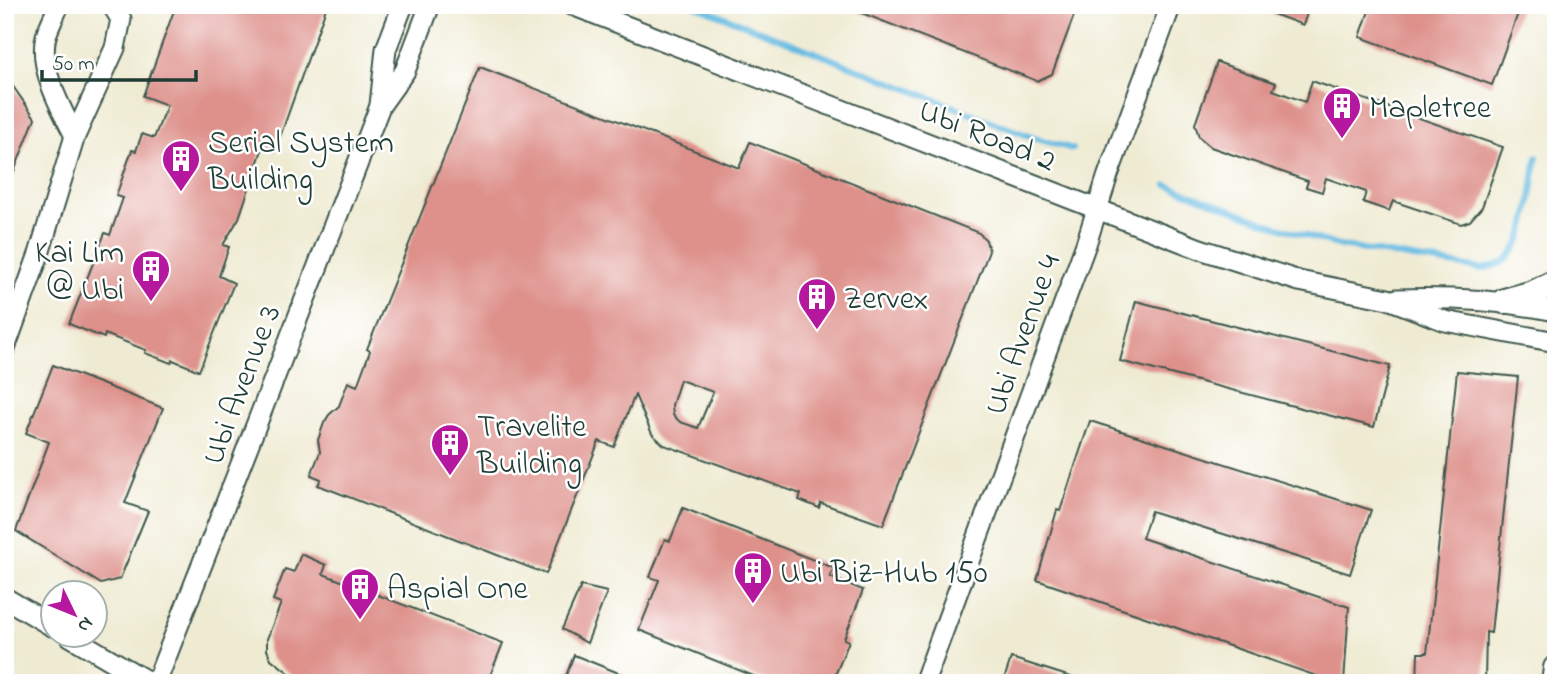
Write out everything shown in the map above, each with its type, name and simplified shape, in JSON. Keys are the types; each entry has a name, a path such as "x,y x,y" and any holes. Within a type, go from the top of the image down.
{"main road":[{"path":"1504,301 1533,293 1556,282"},
{"path":"1554,683 1556,667"}],"street":[{"path":"59,5 46,38 46,66 59,103 75,136"},
{"path":"5,348 39,254 75,136 115,48 121,19 113,5"},
{"name":"Ubi Avenue 3","path":"380,106 386,49 403,5"},
{"name":"Ubi Avenue 3","path":"156,683 380,106 405,71 430,5"},
{"name":"Ubi Road 2","path":"572,5 1200,248 1299,281 1388,299 1445,321 1556,342"},
{"name":"Ubi Avenue 4","path":"924,683 1171,5"},
{"name":"Ubi Road 2","path":"1388,299 1448,297 1504,301 1556,311"},
{"path":"5,598 38,618"},
{"path":"94,650 150,683"}],"building":[{"path":"176,5 211,5 233,13 234,5 327,5 275,151 263,147 239,218 223,245 229,247 219,276 234,283 199,371 173,360 171,363 145,353 146,350 105,334 104,338 69,324 105,233 110,235 123,198 116,196 132,150 136,151 142,134 154,138 167,105 143,96"},
{"path":"841,5 1078,5 1052,74 1037,81"},
{"path":"1254,5 1310,5 1303,25"},
{"path":"1371,5 1521,5 1492,85 1360,37"},
{"name":"Mapletree","path":"1217,62 1276,83 1273,90 1305,102 1312,81 1503,147 1482,207 1470,221 1461,224 1393,201 1389,211 1363,202 1366,192 1326,178 1322,192 1306,187 1308,181 1211,147 1199,137 1195,124"},
{"path":"480,67 739,168 750,142 979,233 986,240 989,251 883,525 821,503 819,508 799,500 801,494 664,445 652,434 635,395 614,447 599,441 546,574 318,485 321,479 311,475 320,452 318,440 324,423 339,406 348,382 357,386 370,351 367,349","holes":["680,380 713,392 698,428 680,422 673,415 672,405"]},
{"path":"5,75 35,118 6,192 5,192"},
{"path":"1136,301 1390,366 1374,427 1120,361"},
{"path":"53,365 163,408 125,503 148,511 120,579 108,582 108,580 95,580 16,531 49,442 26,433"},
{"path":"1457,371 1518,377 1491,633 1486,632 1485,683 1417,683 1418,653 1427,653"},
{"path":"1090,421 1371,510 1350,574 1151,511 1142,538 1349,607 1344,683 1337,683 1037,580 1057,510 1060,511"},
{"name":"Ubi Biz-Hub 150","path":"683,508 834,568 830,577 863,590 844,639 849,641 832,683 771,683 639,630 659,580 650,577 665,539 670,541"},
{"name":"Aspial One","path":"301,554 326,565 323,574 503,643 487,683 302,683 271,659 267,650 267,639 281,603 273,600 285,569 294,572"},
{"path":"581,586 607,592 587,643 562,629"},
{"path":"574,655 641,682 641,683 563,683"},
{"path":"1011,658 1077,679 1076,683 1003,683"}],"waterway":[{"path":"694,5 1034,138 1073,149"},
{"path":"1167,185 1272,225 1340,246 1481,269 1502,263 1519,243 1528,214 1537,157"}],"place":[{"name":"Mapletree","path":"1342,140"},
{"name":"Serial System Building","path":"181,193"},
{"name":"Kai Lim @ Ubi","path":"151,303"},
{"name":"Zervex","path":"817,331"},
{"name":"Travelite Building","path":"450,477"},
{"name":"Ubi Biz-Hub 150","path":"753,605"},
{"name":"Aspial One","path":"360,621"}]}
